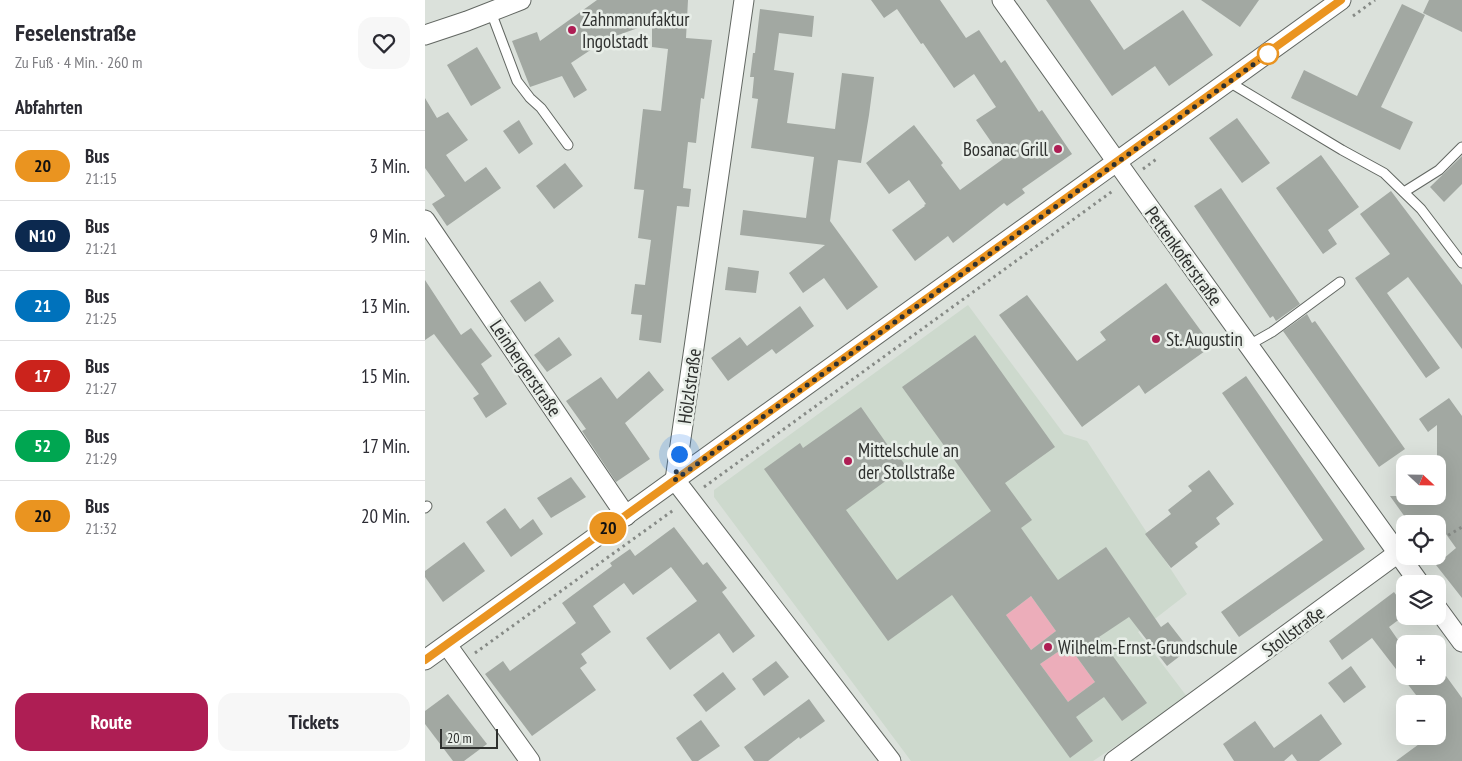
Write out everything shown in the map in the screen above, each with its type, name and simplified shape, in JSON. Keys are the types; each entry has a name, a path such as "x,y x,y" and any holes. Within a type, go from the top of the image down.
{"street":[{"path":"425,35 521,0"},
{"name":"Hölzlstraße","path":"675,480 744,0"},
{"name":"Pettenkoferstraße","path":"1001,0 1396,550"},
{"path":"432,651 626,516 1341,0"},
{"name":"Leinbergerstraße","path":"425,220 626,516"},
{"path":"675,480 891,761"},
{"name":"Stollstraße","path":"1114,761 1396,554"},
{"path":"1446,620 1462,642"},
{"path":"432,651 461,664 530,761"}],"lane":[{"path":"491,12 517,81 530,98 541,108 568,145"},
{"path":"1229,82 1384,173 1421,209 1462,263"},
{"path":"1404,192 1439,170 1462,147"},
{"path":"1249,345 1272,332 1340,282"}],"path":[{"path":"1351,18 1375,0"},
{"path":"461,664 1164,153"},
{"path":"1446,537 1462,527"}],"shaded area":[{"path":"968,305 1064,434 1087,441 1187,594 1138,632 1188,698 1093,761 911,761 714,497 714,490"},
{"path":"1031,596 1056,631 1031,650 1006,615"},
{"path":"1068,645 1095,682 1068,702 1040,664"}],"building":[{"path":"597,0 688,0 686,38 712,40 704,99 701,98 696,143 688,142 683,188 691,189 689,207 677,206 661,343 639,340 642,315 631,314 635,284 645,285 651,240 638,238 644,190 634,189 643,109 661,111 668,49 652,47 652,23 607,39 571,63 587,90 574,98 562,76 530,87 512,41 537,32 540,41"},
{"path":"871,0 940,0 966,38 979,30 1001,63 1005,60 1039,112 1042,110 1072,154 1022,189 1025,193 1007,206 1004,203 953,243 948,236 915,261 892,230 926,204 909,180 889,194 866,163 914,125 943,163 941,165 960,190 1003,159 976,120 996,107 974,74 954,88 897,9 884,18"},
{"path":"1046,0 1090,0 1124,50 1183,10 1213,55 1169,86 1155,66 1112,96"},
{"path":"1201,0 1259,0 1240,27"},
{"path":"1429,0 1462,0 1462,32 1423,13"},
{"path":"1402,4 1425,15 1381,107 1413,122 1400,150 1291,98 1304,70 1357,96"},
{"path":"760,9 814,16 812,37 779,33 774,70 794,73 787,123 835,129 842,73 874,77 861,163 838,160 830,221 878,287 847,310 824,278 803,293 789,273 825,245 740,235 743,210 806,218 814,157 751,148 758,99 752,98 754,77 750,77"},
{"path":"477,47 501,88 471,106 447,65"},
{"path":"425,98 437,118 448,112 468,140 446,155 465,182 486,167 501,188 447,226 432,204 445,196 425,168"},
{"path":"1237,118 1270,163 1242,183 1209,138"},
{"path":"519,120 533,144 519,154 503,131"},
{"path":"1321,155 1359,207 1328,230 1337,244 1323,254 1276,188"},
{"path":"1462,156 1462,184 1444,202 1430,187"},
{"path":"565,163 583,186 554,209 536,186"},
{"path":"1221,188 1300,304 1276,321 1273,316 1270,318 1194,206"},
{"path":"1391,191 1462,285 1462,349 1408,277 1387,293 1440,368 1426,378 1355,278 1390,254 1360,214"},
{"path":"728,267 759,271 756,293 725,290"},
{"path":"425,280 461,335 471,328 492,356 481,364 507,404 486,418 473,398 479,394 434,334 425,340"},
{"path":"540,281 554,301 525,322 510,301"},
{"path":"1166,283 1212,346 1145,394 1139,385 1082,427 999,315 1027,295 1077,361 1106,340 1100,332"},
{"path":"800,306 814,326 776,354 772,349 728,381 711,358 740,337 747,346"},
{"path":"1307,314 1312,323 1315,321 1405,449 1379,467 1283,331"},
{"path":"975,335 1055,447 1005,483 1032,520 1021,528 1058,580 1106,547 1161,627 1168,622 1189,649 1167,666 1129,617 1099,637 1147,703 1122,721 1104,697 1076,717 1093,741 1070,758 952,595 888,641 764,469 800,443 803,448 861,407 889,447 891,446 906,466 846,510 897,580 991,511 902,387","holes":["1031,596 1056,631 1031,650 1006,615","1068,645 1095,682 1068,702 1040,664"]},
{"path":"559,337 572,355 547,372 534,355"},
{"path":"649,371 664,390 625,423 650,459 616,482 582,431 586,429 566,401 601,377 617,399"},
{"path":"1246,376 1365,549 1239,637 1221,612 1323,540 1222,393"},
{"path":"1449,398 1462,416 1462,598 1446,578 1446,575 1436,565 1446,565 1446,556 1456,548 1446,534 1446,515 1404,515 1396,505 1446,505 1446,455 1437,455 1437,425 1428,432 1419,419"},
{"path":"1209,470 1234,504 1216,518 1220,524 1195,543 1198,547 1171,568 1145,534 1171,514 1168,510 1192,491 1188,486"},
{"path":"571,477 586,497 551,518 537,498"},
{"path":"1390,496 1396,496 1396,504"},
{"path":"505,508 520,529 533,519 543,534 511,557 486,522"},
{"path":"674,527 703,565 707,562 727,588 722,592 755,636 733,653 719,633 670,670 646,638 697,601 671,567 633,595 624,583 593,606 611,632 581,654 587,663 580,668 596,690 532,736 485,674 503,661 510,671 576,623 562,603 612,566 610,563 630,549 635,556"},
{"path":"464,542 485,571 443,602 425,577 425,571"},
{"path":"1394,592 1396,595 1396,622 1389,627 1396,637 1396,669 1372,638 1342,660 1329,641"},
{"path":"776,661 789,677 764,696 752,679"},
{"path":"1351,666 1366,687 1344,703 1328,683"},
{"path":"723,672 736,689 706,712 693,695"},
{"path":"1446,676 1462,698 1462,761 1396,761 1418,745 1446,745 1446,695 1416,695 1408,685 1446,685"},
{"path":"448,694 487,744 464,761 453,761 425,724 425,711"},
{"path":"809,699 825,721 800,739 799,737 768,761 754,761 744,747"},
{"path":"1321,714 1342,744 1319,761 1297,761 1292,754 1284,761 1234,761 1223,744 1255,721 1274,748"},
{"path":"701,720 720,746 698,761 692,761 676,738"}],"bus line":[{"name":"20","path":"425,660 1341,0"}],"place":[{"name":"Zahnmanufaktur Ingolstadt","path":"572,30"},
{"name":"Bosanac Grill","path":"1058,149"},
{"name":"St. Augustin","path":"1156,339"},
{"name":"Mittelschule an der Stollstraße","path":"848,461"},
{"name":"Wilhelm-Ernst-Grundschule","path":"1048,647"}],"route":[{"path":"679,454 675,480 1268,54"}]}
